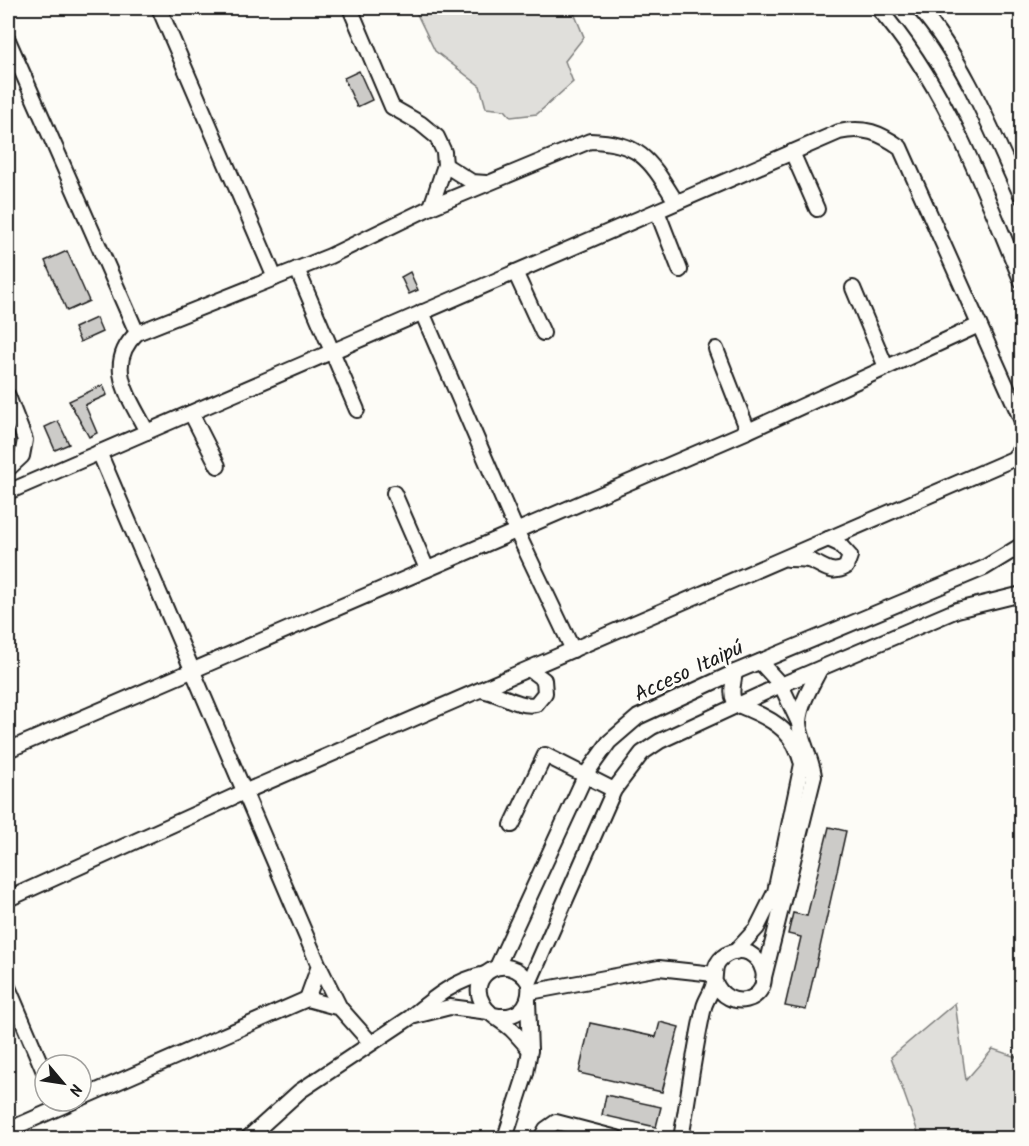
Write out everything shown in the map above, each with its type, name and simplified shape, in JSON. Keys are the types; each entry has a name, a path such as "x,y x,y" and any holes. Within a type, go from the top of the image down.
{"street":[{"path":"159,8 275,278"},
{"path":"350,8 392,107 420,123 437,137 444,152 445,165 431,207"},
{"path":"878,8 904,38 933,84 970,158 1022,282"},
{"path":"919,8 954,58 1022,197"},
{"path":"8,40 137,333"},
{"path":"8,492 792,152 839,132 855,129 882,135 900,147 1022,421"},
{"path":"147,432 119,369 120,356 126,343 137,333 297,269 431,207 590,141 614,141 632,147 643,156 676,202"},
{"path":"792,152 817,209"},
{"path":"445,165 472,182 488,183"},
{"path":"657,211 680,270"},
{"path":"297,269 357,410"},
{"path":"515,272 543,333"},
{"path":"853,288 886,367"},
{"path":"422,312 516,530 573,650"},
{"path":"8,750 748,431 979,325"},
{"path":"716,349 748,431"},
{"path":"8,396 25,440 22,456 8,469"},
{"path":"191,412 218,466"},
{"path":"8,899 244,792 1013,459 1022,448"},
{"path":"99,452 319,966 340,1008 371,1043"},
{"path":"394,493 427,569"},
{"path":"783,559 811,561 830,572 838,572 846,567 850,556 839,544 828,539"},
{"name":"Acceso Itaipú","path":"491,971 586,774 609,742 638,717 735,672 984,568 1022,545"},
{"path":"411,1017 450,1007 504,1017 517,1014 529,992 614,790 642,753 660,741 781,685 957,610 1022,594"},
{"path":"714,978 718,990 731,1000 740,1001 755,995 763,981 814,776 813,762 799,723 781,685 760,662"},
{"path":"481,690 493,691 524,704 536,704 545,693 544,680 529,669"},
{"path":"799,723 809,690 820,669"},
{"path":"735,672 732,693 739,705 777,723 787,731 798,747 802,764 776,892 757,928 735,952"},
{"path":"512,825 544,755 614,790"},
{"path":"681,1138 703,1016 721,959 743,951 757,959 764,973 763,981"},
{"path":"307,999 319,966"},
{"path":"248,1138 300,1092 411,1017 437,995 464,979 491,971 516,968 529,992 530,1050 526,1073 505,1138"},
{"path":"529,992 659,968 714,978"},
{"path":"491,971 479,988 480,997 491,1013 530,1050"},
{"path":"8,987 36,1053"},
{"path":"93,1093 307,999 340,1008"},
{"path":"703,1016 731,1000"},
{"path":"8,1130 41,1113"},
{"path":"541,1138 546,1129 556,1122 617,1138"}],"shaded area":[{"path":"414,8 572,8 584,37 565,61 573,82 537,114 511,117 505,110 486,108 480,86 435,51"},
{"path":"955,1003 966,1080 993,1049 1019,1058 1021,1138 920,1138 891,1057"}],"building":[{"path":"359,71 372,100 357,107 344,78"},
{"path":"67,251 89,301 67,311 45,261"},
{"path":"410,272 418,290 409,294 401,277"},
{"path":"96,318 102,332 80,342 74,328"},
{"path":"103,385 107,395 85,405 97,433 89,437 69,401"},
{"path":"58,421 69,444 55,450 45,427"},
{"path":"829,827 846,831 806,1010 785,1006 801,937 788,934 793,913 807,916"},
{"path":"660,1022 679,1027 662,1092 579,1073 590,1023 656,1037"},
{"path":"606,1095 661,1107 656,1127 602,1115"}]}
